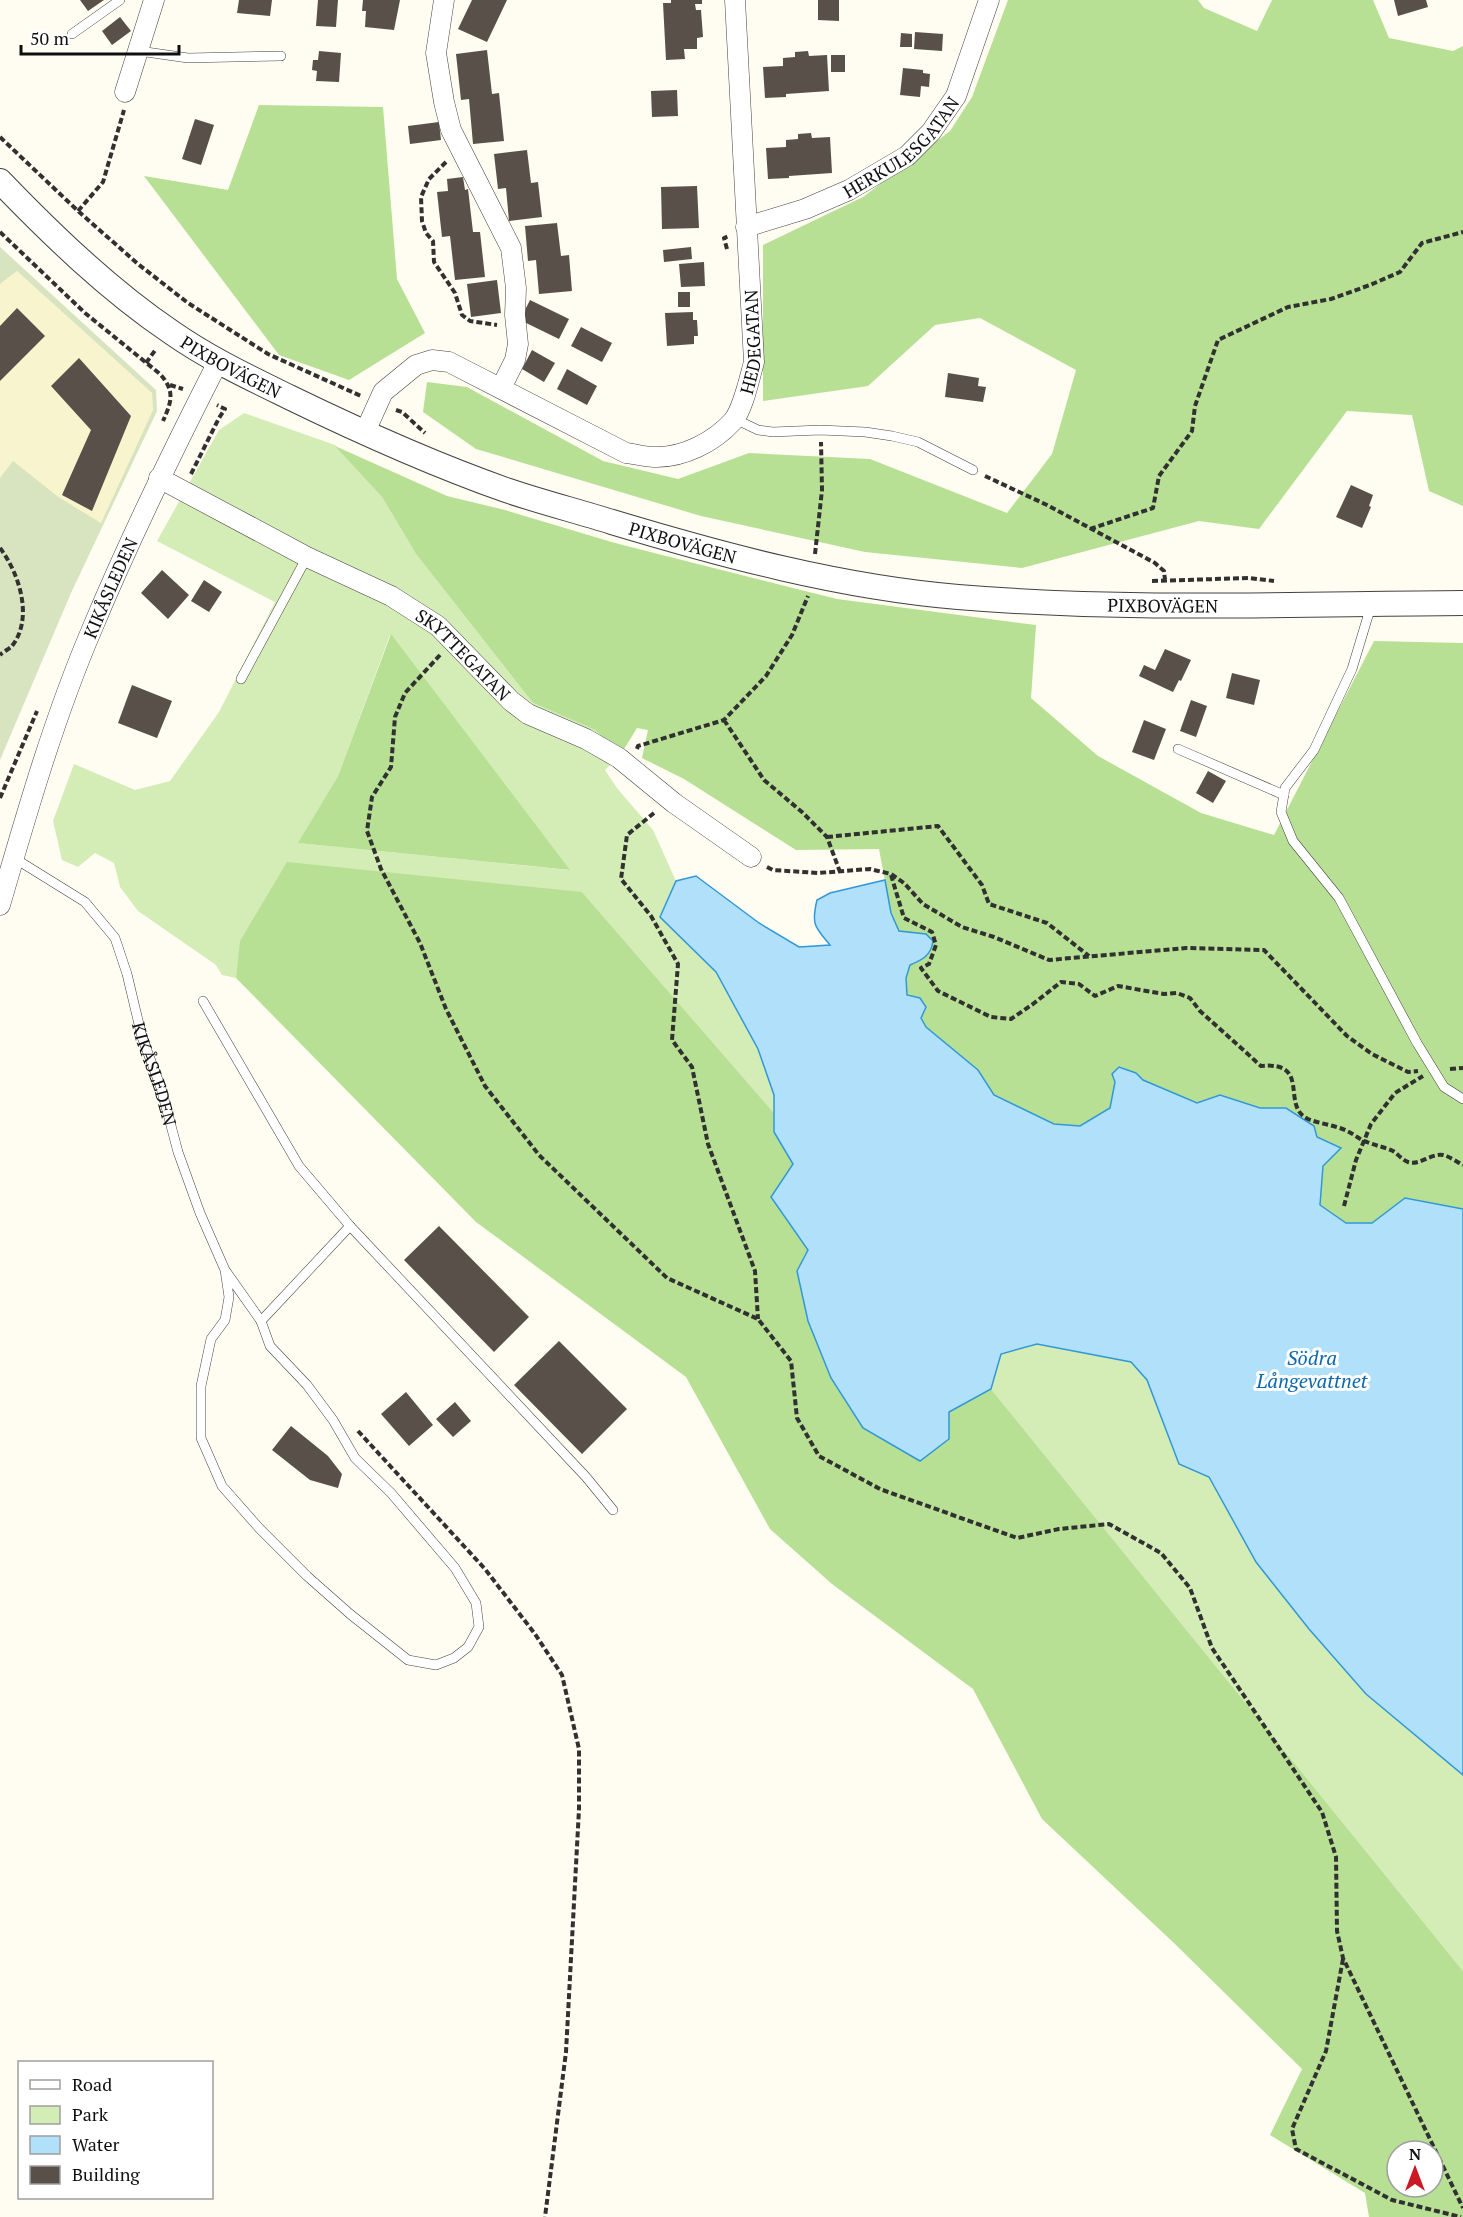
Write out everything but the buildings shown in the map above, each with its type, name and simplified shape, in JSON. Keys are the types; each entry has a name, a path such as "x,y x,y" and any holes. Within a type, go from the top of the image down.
{"street":[{"path":"125,92 154,0"},
{"path":"444,0 436,53 446,112 459,147 511,248 516,288 518,344 515,360 501,388"},
{"name":"HEDEGATAN","path":"364,434 383,392 416,365 432,360 450,362 626,453 654,458 673,455 705,444 735,419 744,399 753,362 735,0"},
{"name":"HERKULESGATAN","path":"746,227 805,209 849,190 907,156 931,132 956,96 989,0"},
{"name":"PIXBOVÄGEN","path":"0,181 40,223 108,283 169,331 218,362 364,434 505,490 700,548 795,572 888,588 956,596 1077,604 1463,603"},
{"name":"KIKÅSLEDEN","path":"0,905 61,711 91,631 159,478 218,362"},
{"name":"SKYTTEGATAN","path":"159,478 307,556 392,596 438,626 511,701 528,714 586,740 628,766 751,857"}],"lane":[{"path":"72,34 120,0"},
{"path":"139,51 188,58 280,56"},
{"path":"735,419 758,430 773,432 820,430 865,432 918,442 973,470"},
{"path":"241,679 307,556"},
{"path":"1372,604 1347,679 1314,750 1285,788 1281,812 1293,841 1339,898 1433,1070 1444,1087 1463,1099"},
{"path":"1178,749 1284,795"},
{"name":"KIKÅSLEDEN","path":"14,858 85,902 115,938 178,1152 200,1214 225,1270 261,1321 270,1346 307,1385 333,1420 355,1458 411,1516 455,1568 476,1603 479,1627 468,1647 454,1658 436,1665 408,1660 307,1576 259,1528 222,1486 201,1438 201,1386 211,1339 225,1320 229,1297 225,1270"},
{"path":"203,1001 299,1166 350,1226 586,1477 614,1510"},
{"path":"261,1321 350,1226"}],"path":[{"path":"78,211 103,182 123,115 125,92"},
{"path":"459,147 429,179 421,197 422,221 426,233 433,241 434,262 455,292 462,315 470,321 516,328"},
{"path":"729,255 724,238 746,227"},
{"path":"0,232 85,313 160,374 170,385 168,410 159,430"},
{"path":"1090,529 1153,508 1159,476 1192,431 1195,406 1218,340 1288,307 1331,298 1380,281 1400,272 1422,243 1463,232"},
{"path":"353,393 361,386"},
{"path":"815,555 822,490 820,430"},
{"path":"973,470 1155,563 1164,571 1165,580"},
{"path":"0,548 9,560 18,583 22,598 22,625 11,646 0,655"},
{"path":"628,766 638,746 724,720 766,676 792,635 808,595"},
{"path":"454,643 446,648 405,693 395,717 391,767 372,797 367,831 381,869 420,943 446,1009 485,1086 539,1155 667,1278 758,1319 791,1361 797,1418 819,1456 880,1490 1017,1538 1059,1529 1108,1524 1161,1553 1190,1588 1212,1648 1322,1812 1336,1857 1337,1931 1343,1958 1463,2208"},
{"path":"0,798 37,710"},
{"path":"724,720 764,780 827,837 840,872"},
{"path":"674,802 651,814 627,835 621,879 651,916 678,964 672,1040 692,1067 708,1144 755,1271 758,1319"},
{"path":"827,837 938,826 982,885 989,904 1047,923 1089,956"},
{"path":"751,857 773,870 818,873 870,870 891,874 904,883 923,904 962,927 994,937 1049,960 1186,948 1264,950 1347,1036 1372,1054 1408,1072 1463,1068"},
{"path":"891,874 904,918 932,932 936,945 929,964 921,968 938,991 991,1017 1011,1019 1033,1005 1061,982 1078,984 1095,996 1118,986 1164,994 1177,993 1190,999 1252,1060 1261,1066 1272,1065 1285,1069 1292,1075 1296,1101 1302,1115 1308,1119 1346,1130 1364,1142 1390,1149 1407,1162 1415,1163 1432,1156 1444,1155 1463,1165"},
{"path":"1344,1206 1356,1160 1371,1124 1395,1093 1433,1070"},
{"path":"354,1425 394,1472 440,1518 485,1569 536,1634 562,1675 579,1749 579,1809 566,2052 545,2217"},
{"path":"1343,1958 1326,2050 1292,2129 1296,2149 1392,2200 1461,2217"}],"shaded area":[{"path":"17,271 152,393 153,410 101,523 57,496 0,478 0,284"}],"green space":[{"path":"1008,0 1198,0 1204,8 1257,31 1272,0 1373,0 1389,38 1453,51 1463,46 1463,506 1429,491 1412,415 1347,411 1259,529 1199,521 1022,568 865,552 701,516 476,449 423,412 427,382 467,387 603,461 678,479 749,453 870,459 1007,513 1052,454 1076,370 980,318 935,325 868,386 763,401 763,245 863,197 950,131 972,97"},
{"path":"259,105 383,107 397,279 425,333 349,380 279,355 144,176 228,190"},
{"path":"0,247 156,390 157,411 71,593 0,760 0,478 13,461 57,496 101,523 153,410 152,393 17,271 0,284"},
{"path":"244,413 335,445 382,497 416,554 533,703 595,730 621,754 605,770 617,788 653,830 676,881 660,917 716,972 758,1049 774,1095 774,1113 582,892 241,941 236,978 222,975 216,965 138,911 120,887 114,863 95,853 78,867 62,860 53,821 74,764 135,790 170,781 219,712 275,602 157,541 219,430","holes":["390,635 569,870 299,843 338,776"]},
{"path":"335,446 447,496 505,510 615,543 837,599 1036,625 1031,698 1098,756 1201,813 1274,835 1374,641 1463,643 1463,1209 1405,1198 1372,1223 1346,1223 1320,1205 1323,1166 1317,1137 1286,1108 1260,1108 1220,1095 1197,1103 1143,1080 1136,1072 1115,1082 1110,1108 1080,1126 1055,1124 994,1095 978,1070 926,1027 907,995 906,978 910,965 924,959 926,934 899,932 891,913 879,849 796,850 684,779 642,758 648,730 637,728 621,754 595,730 533,703 416,554 382,497"},
{"path":"391,634 570,870 298,843 338,776"},
{"path":"287,862 582,892 774,1113 774,1132 793,1164 771,1197 808,1250 949,1412 991,1389 1463,1971 1463,2217 1369,2217 1365,2193 1270,2135 1302,2069 1175,1944 1042,1819 973,1689 832,1584 770,1529 686,1377 476,1222 236,978 240,941"},
{"path":"1037,1344 1131,1362 1147,1379 1179,1464 1209,1477 1256,1562 1309,1629 1366,1694 1463,1775 1463,1971 991,1389 1001,1354"}],"water":[{"name":"Södra Långevattnet","path":"696,876 759,923 799,947 830,945 816,925 814,915 817,900 830,893 885,880 891,913 899,931 926,934 933,941 925,957 910,965 906,978 907,995 920,998 926,1007 921,1018 926,1027 978,1070 994,1095 1054,1124 1080,1126 1110,1108 1115,1082 1112,1074 1119,1067 1197,1103 1220,1095 1260,1108 1286,1108 1314,1126 1317,1137 1341,1148 1323,1166 1320,1205 1346,1223 1372,1223 1405,1198 1463,1209 1463,1775 1366,1694 1309,1629 1256,1562 1209,1477 1179,1464 1147,1380 1131,1362 1037,1344 1001,1354 991,1389 949,1412 949,1439 920,1461 863,1428 831,1378 808,1321 797,1271 808,1250 771,1197 793,1164 774,1132 774,1095 758,1049 716,972 660,917 676,881"}]}
